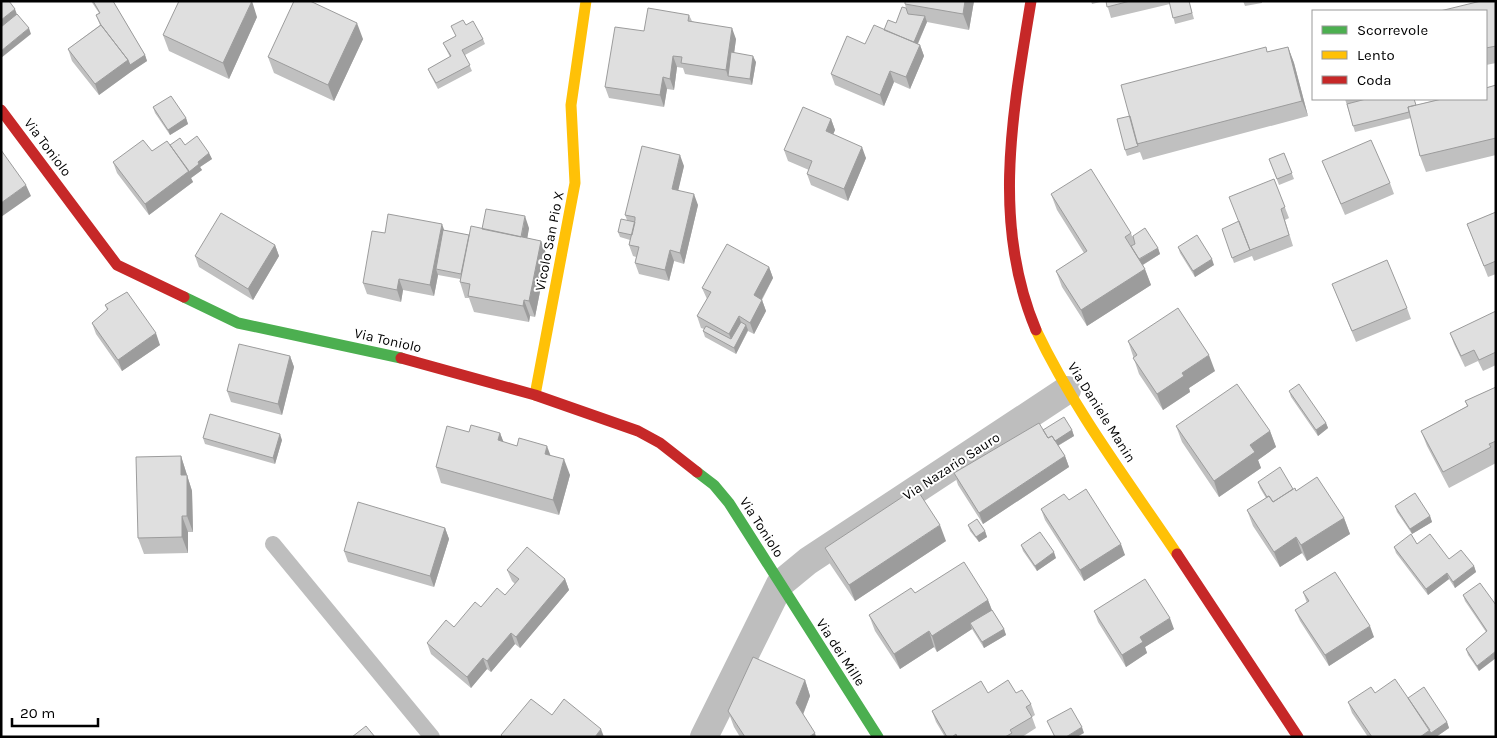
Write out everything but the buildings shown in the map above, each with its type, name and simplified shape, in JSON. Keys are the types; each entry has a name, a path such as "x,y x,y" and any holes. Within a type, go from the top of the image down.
{"street":[{"name":"Vicolo San Pio X","path":"534,395 575,183 571,106 586,1"},
{"name":"Via Daniele Manin","path":"1031,1 1007,163 1009,213 1015,262 1029,312 1067,390 1298,737"},
{"name":"Via Toniolo","path":"1,110 117,265 238,323 422,363 534,395 638,431 660,443 714,485 750,533 780,584"},
{"name":"Via Nazario Sauro","path":"704,737 780,584 808,561 1067,390"},
{"name":"Via dei Mille","path":"780,584 878,737"}],"lane":[{"path":"273,544 432,737"}],"traffic: fast":[{"path":"184,297 238,323 401,358"},
{"path":"697,472 714,485 729,503 878,737"}],"traffic: slow":[{"path":"535,395 575,183 571,105 586,1"},
{"path":"1036,330 1084,417 1177,554"}],"traffic: jam":[{"path":"1031,1 1013,125 1010,208 1014,249 1022,290 1036,330"},
{"path":"1,110 117,265 184,297"},
{"path":"401,358 535,395 638,431 660,443 697,472"},
{"path":"1177,554 1298,737"}]}
